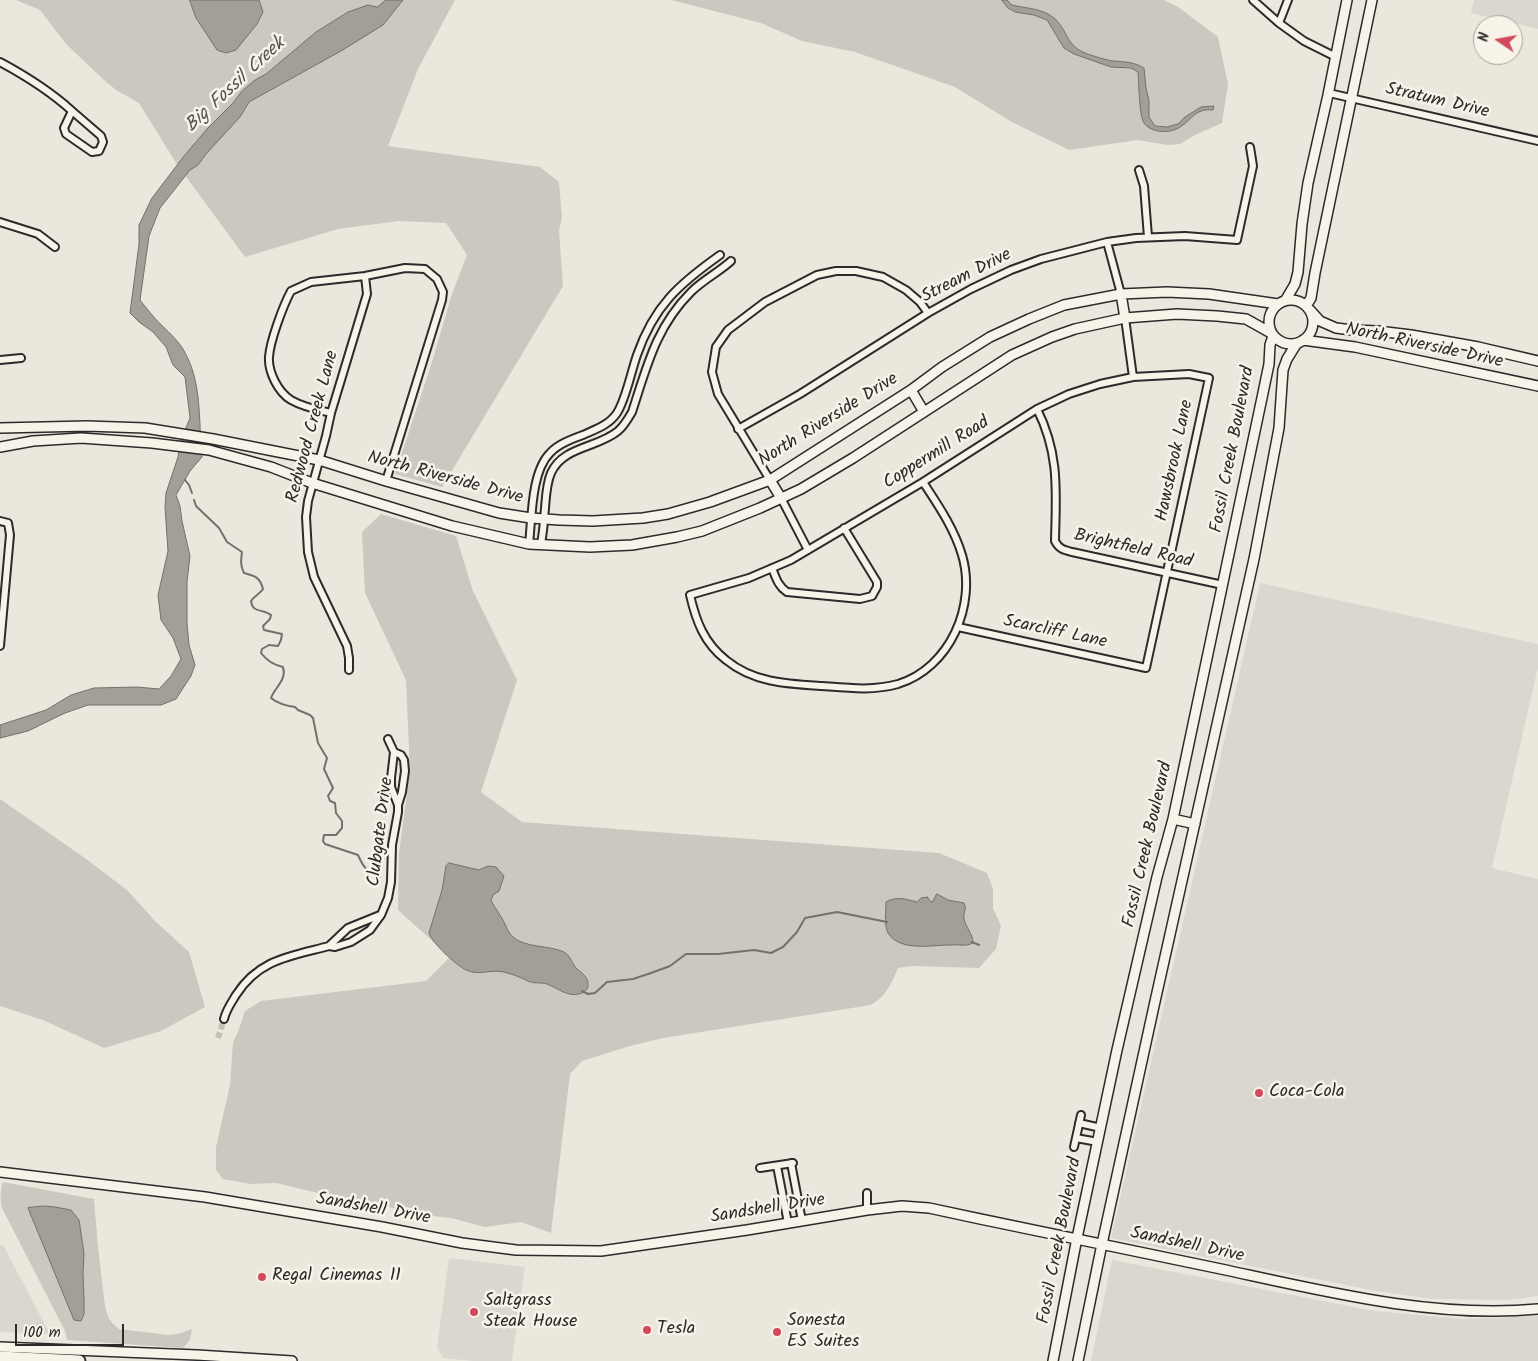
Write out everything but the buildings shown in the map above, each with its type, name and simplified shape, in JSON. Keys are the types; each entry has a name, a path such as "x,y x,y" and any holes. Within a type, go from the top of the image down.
{"highway":[{"path":"0,1357 79,1361"}],"main road":[{"path":"1272,335 1268,320 1270,314 1282,302 1295,284 1298,272 1308,183 1329,93 1347,0"},
{"path":"0,447 33,441 81,438 152,442 209,450 271,467 312,483 452,526 528,544 590,547 632,545 702,531 781,498 819,479 1012,355 1052,336 1075,329 1125,318 1177,314 1217,316 1246,319 1281,342 1292,344 1300,342 1312,330 1313,323 1308,308 1314,273 1372,0"},
{"name":"North Riverside Drive","path":"0,428 87,426 145,428 319,460 474,506 532,518 593,521 643,518 668,514 710,502 770,480 990,337 1029,318 1064,306 1121,294 1167,292 1209,294 1282,302"},
{"path":"1121,294 1125,318"},
{"path":"1282,302 1296,300 1308,308"},
{"name":"North Riverside Drive","path":"1308,308 1320,321 1336,328 1411,335 1478,347 1538,361"},
{"name":"Fossil Creek Boulevard","path":"1054,1361 1076,1238 1117,1050 1157,877 1173,818 1269,364 1272,335"},
{"name":"North Riverside Drive","path":"1300,342 1355,347 1538,386"},
{"name":"Fossil Creek Boulevard","path":"1078,1361 1102,1244 1256,549 1279,428 1283,370 1287,359 1300,342"},
{"path":"911,390 924,412"},
{"path":"770,480 781,498"},
{"path":"1173,818 1195,824"},
{"name":"Sandshell Drive","path":"0,1172 205,1197 382,1227 462,1243 516,1250 601,1251 867,1210 902,1206 929,1208 1298,1286 1412,1306 1481,1311 1538,1309"},
{"path":"0,1347 292,1361"}],"street":[{"path":"1253,0 1279,23 1304,41 1336,57"},
{"path":"1279,23 1288,0"},
{"path":"0,62 31,78 55,95 101,136 103,142 99,150 92,152 66,134 64,128 72,111"},
{"name":"Stratum Drive","path":"1329,93 1538,141"},
{"name":"Stream Drive","path":"738,429 800,394 928,313 971,289 1041,258 1107,242 1136,238 1185,236 1237,240 1253,166 1250,147"},
{"path":"1139,170 1144,186 1148,238"},
{"path":"0,222 38,234 55,247"},
{"path":"1107,242 1121,294"},
{"path":"528,544 536,480 540,466 550,452 566,441 611,421 620,407 644,338 655,317 684,282 720,255"},
{"path":"541,545 548,482 552,472 559,462 572,452 609,437 619,430 632,412 655,343 665,323 692,291 731,261"},
{"path":"331,413 302,405 281,393 270,368 270,350 291,291 310,282 366,276 405,268 425,269 437,279 442,292 442,300 386,481"},
{"path":"770,480 718,394 712,372 716,347 728,330 765,302 817,274 836,271 856,271 883,277 906,290 920,302 928,313"},
{"name":"Redwood Creek Lane","path":"349,670 347,646 314,577 308,552 306,517 312,483 330,423 331,413 367,294 366,276"},
{"path":"1125,318 1133,377"},
{"path":"0,360 21,358"},
{"name":"Coppermill Road","path":"958,627 948,646 935,661 927,668 900,683 880,688 859,689 783,684 761,679 742,671 718,653 702,633 690,595 741,580 772,568 808,550 922,482 1037,409 1086,388 1133,377 1189,374 1209,378"},
{"name":"Hawsbrook Lane","path":"1146,668 1209,378"},
{"name":"Brightfield Road","path":"1037,409 1049,437 1055,466 1057,480 1056,541 1058,546 1072,552 1223,585"},
{"path":"922,482 953,530 964,562 967,577 966,598 958,627"},
{"path":"781,498 808,550"},
{"path":"0,521 8,523 10,535 0,646"},
{"path":"772,568 777,582 787,592 860,599 872,596 877,588 875,575 844,528"},
{"name":"Scarcliff Lane","path":"958,627 1146,668"},
{"name":"Clubgate Drive","path":"224,1019 229,1004 241,986 253,973 284,957 351,942 370,930 381,915 390,890 391,854 405,771 404,760 401,755 394,752 388,739"},
{"path":"394,752 391,787 398,805"},
{"path":"330,946 348,928 381,915"},
{"path":"1074,1147 1081,1115"},
{"path":"1079,1123 1101,1128"},
{"path":"1076,1138 1098,1142"},
{"path":"760,1168 793,1163 802,1221"},
{"path":"777,1166 788,1223"},
{"path":"867,1193 867,1210"}],"shaded area":[{"path":"16,0 455,0 418,69 388,146 540,167 559,182 562,218 559,231 563,286 442,487 395,474 452,294 467,255 446,223 399,221 338,229 245,257 176,163 139,103 116,90 104,80 67,45 40,10"},
{"path":"190,0 259,0 263,12 257,24 236,50 226,53 217,50 196,18"},
{"path":"386,0 403,0 383,25 341,51 249,102 240,117 198,165 190,170 160,208 149,236 140,300 183,349 194,375 197,388 202,457 190,471 176,495 190,556 187,582 187,623 189,645 195,665 191,676 176,699 161,705 88,705 65,713 28,731 0,738 0,725 46,710 71,695 94,688 137,687 159,689 171,676 181,659 173,638 161,620 158,595 168,551 166,493 178,457 181,440 190,418 185,377 173,365 166,347 153,332 130,313 139,244 139,225 152,198 184,156 242,91 266,74 316,32 348,12 368,5 377,7"},
{"path":"671,0 1164,0 1178,7 1218,37 1228,84 1222,123 1180,144 1167,145 1138,140 1069,150 1010,121 955,87 855,52 802,41 761,23"},
{"path":"1002,0 1007,0 1012,5 1036,10 1053,17 1075,47 1085,53 1108,60 1133,63 1144,68 1149,101 1149,117 1155,126 1167,127 1178,124 1201,107 1214,106 1213,110 1198,112 1180,127 1171,131 1151,129 1142,119 1138,72 1131,68 1111,67 1074,54 1064,48 1047,20 1034,15 1015,12 1008,8"},
{"path":"1474,0 1538,0 1538,29 1523,25 1523,15 1479,15 1471,13"},
{"path":"381,514 456,536 473,591 517,680 481,792 522,822 939,853 987,873 993,889 993,908 1001,926 996,949 979,968 912,966 898,968 885,993 871,1005 663,1038 582,1061 570,1074 551,1233 521,1222 485,1227 451,1218 412,1214 373,1202 347,1202 276,1183 251,1184 223,1179 216,1170 216,1147 230,1085 233,1042 245,1011 261,1001 426,981 450,957 398,910 399,853 410,771 406,680 365,593 362,532"},
{"path":"1260,583 1538,644 1538,667 1492,868 1538,879 1538,1296 1508,1300 1432,1299 1376,1291 1111,1238"},
{"path":"0,799 89,861 128,891 155,921 189,952 205,1007 161,1031 104,1048 43,1020 0,1006"},
{"path":"449,863 479,870 488,866 496,867 504,876 499,891 493,895 491,901 510,934 518,941 530,945 564,952 587,979 588,988 583,993 575,995 563,992 547,984 530,982 504,972 471,972 451,959 429,933 442,890 446,866"},
{"path":"937,894 948,900 964,903 964,919 973,943 965,945 916,946 900,943 893,939 886,927 886,902 905,899 917,902 921,898 928,897 932,902"},
{"path":"3,1182 94,1199 105,1306 108,1317 119,1329 169,1335 192,1329 190,1340 183,1348 67,1340 65,1331 2,1208 1,1188"},
{"path":"43,1206 71,1210 79,1220 84,1253 84,1314 81,1321 74,1320 28,1208"},
{"path":"0,1245 3,1245 50,1334 0,1332"},
{"path":"449,1258 525,1267 512,1361 474,1361 443,1358 437,1347"},
{"path":"1112,1260 1375,1311 1463,1319 1538,1316 1538,1361 1091,1361"}],"waterway":[{"path":"185,480 192,493"},
{"path":"194,500 196,506 219,528 227,542 242,552 241,565 244,573 259,579 263,589 251,601 254,608 271,615 270,619 263,626 264,630 282,634 278,646 269,645 262,649 261,653 271,662 283,667 282,680 271,698 295,707 313,718 318,743 327,758 324,769 333,788 328,796 330,801 335,803 336,813 342,821 342,828 336,835 324,835 323,841 325,844 358,855 366,869 380,877"},
{"path":"582,991 588,994 595,993 607,982 633,979 651,973 670,966 686,954 718,954 754,950 771,953 783,947 797,932 805,918 837,912 887,922"},
{"path":"972,942 979,945"}],"tunnel":[{"path":"218,1038 224,1019"}],"place":[{"name":"Coca-Cola","path":"1259,1093"},
{"name":"Regal Cinemas 11","path":"262,1277"},
{"name":"Saltgrass Steak House","path":"474,1312"},
{"name":"Tesla","path":"647,1330"},
{"name":"Sonesta ES Suites","path":"777,1332"}],"water label":[{"name":"Big Fossil Creek","path":"236,86"}]}
